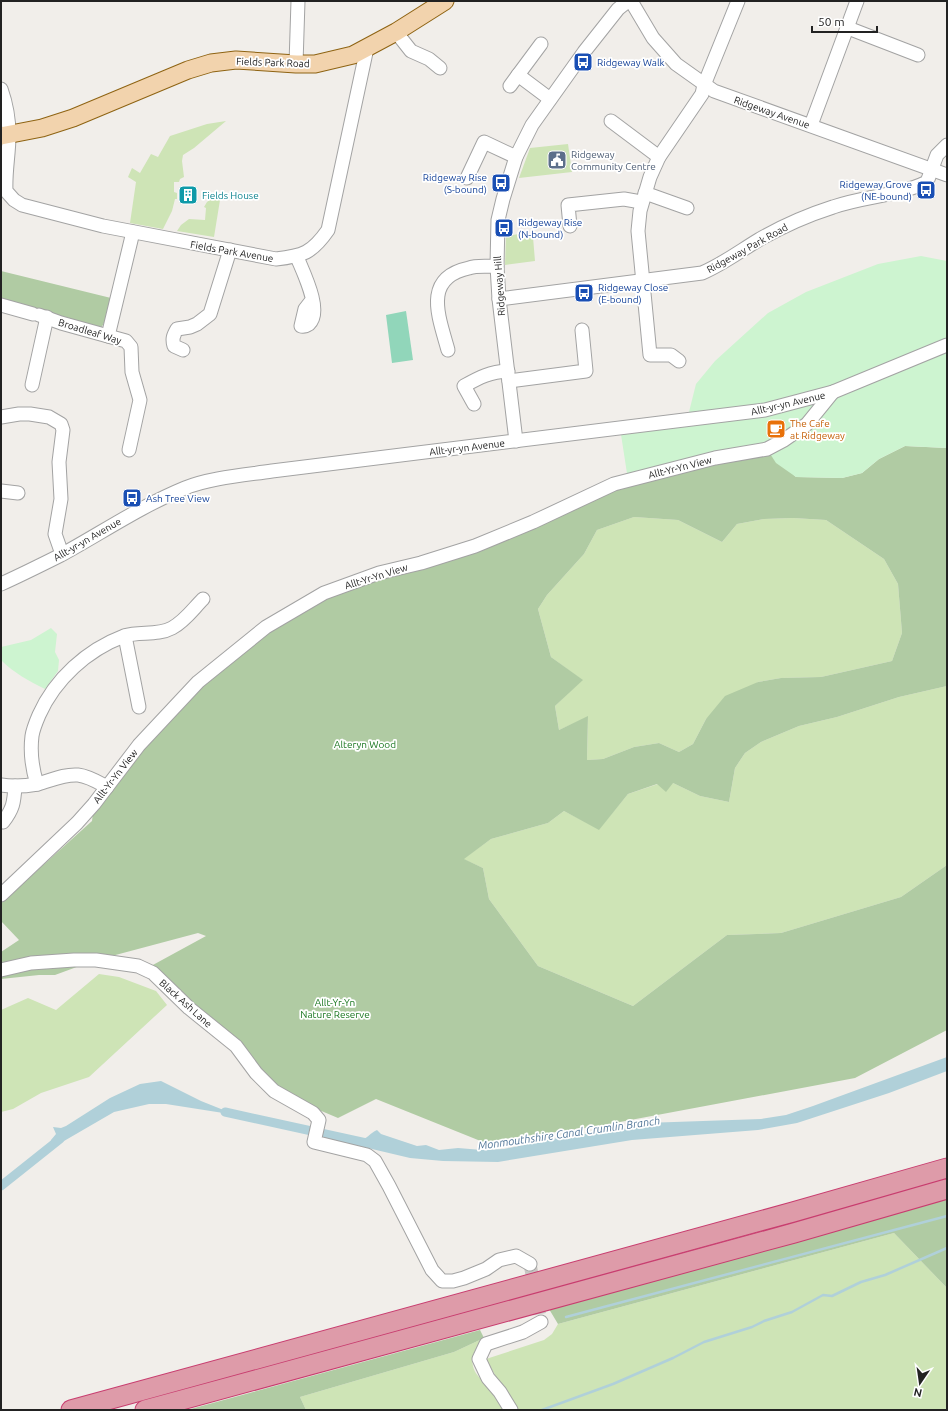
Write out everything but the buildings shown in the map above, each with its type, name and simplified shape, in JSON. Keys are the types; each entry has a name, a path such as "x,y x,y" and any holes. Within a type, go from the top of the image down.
{"highway":[{"path":"72,1410 947,1168"},
{"path":"146,1410 779,1237 947,1189"}],"main road":[{"name":"Fields Park Road","path":"5,135 42,128 73,118 188,70 210,64 236,60 315,64 353,55 396,32 445,1"}],"street":[{"path":"296,64 298,1"},
{"name":"Ridgeway Avenue","path":"629,1 653,38 676,64 714,91 947,174"},
{"name":"Ridgeway Hill","path":"516,441 499,299 497,266 496,240 498,220 506,187 516,157 532,126 550,99 618,8 629,1"},
{"path":"679,361 671,355 650,355 638,231 643,198 659,157 702,94 704,85 738,1"},
{"path":"811,125 857,1"},
{"path":"848,28 918,55"},
{"path":"396,32 411,50 429,59 440,68"},
{"path":"510,86 542,44"},
{"name":"Fields Park Avenue","path":"1,89 5,102 6,191 14,200 28,206 102,226 276,259 297,257 319,244 328,230 366,48"},
{"path":"518,75 550,99"},
{"path":"611,121 659,157"},
{"path":"467,178 484,142 516,157"},
{"name":"Ridgeway Park Road","path":"499,299 642,282 702,273 719,266 760,239 792,222 834,206 914,188 927,182 937,155 947,145"},
{"path":"570,226 568,205 643,198 688,208"},
{"path":"108,336 133,232"},
{"path":"184,350 174,346 172,341 173,336 177,329 197,324 210,314 230,250"},
{"path":"297,257 309,283 312,300"},
{"path":"448,350 439,320 437,302 439,291 446,278 458,271 470,267 497,266"},
{"name":"Broadleaf Way","path":"1,305 126,341 131,346 132,372 140,400 129,450"},
{"path":"32,385 40,315"},
{"path":"474,404 464,386 484,375 498,371 509,376 586,371 582,330"},
{"name":"Allt-yr-yn Avenue","path":"1,584 62,554 128,515 185,488 198,484 272,471 765,410 833,392 947,345"},
{"name":"Allt-Yr-Yn View","path":"1,895 77,823 94,804 139,745 198,682 266,627 324,593 379,573 421,563 475,546 533,522 614,484 715,458 767,448 784,440 807,424 833,392"},
{"path":"1,417 19,414 49,416 61,424 63,430 59,462 61,498 54,534 62,554"},
{"path":"1,491 18,493"},
{"path":"38,784 33,772 32,734 48,697 66,674 101,646 125,636 137,633 158,633 171,628 181,622 203,599"},
{"path":"125,636 139,707"},
{"path":"1,785 15,786 38,784 67,775 79,775 107,787"},
{"path":"2,822 13,806 15,786"},
{"name":"Black Ash Lane","path":"1,970 31,963 96,960 138,966 153,973 189,1008 236,1046 256,1073 274,1090 313,1113 319,1120 314,1142 367,1155 375,1161 432,1270 442,1281 453,1281 464,1278 486,1269 499,1260 516,1256 530,1264"},
{"path":"511,1410 500,1392 488,1378 480,1359 486,1344 523,1332 541,1322"}],"green space":[{"path":"226,121 194,148 183,155 182,161 184,177 180,179 179,182 174,182 174,192 177,193 177,199 175,199 172,211 163,229 130,223 136,182 128,177 132,168 140,173 151,154 158,157 170,136 207,124"},
{"path":"568,144 572,172 519,178 530,148"},
{"path":"211,199 220,200 214,237 177,231 181,225 189,219 205,220 206,208 204,207"},
{"path":"519,234 525,238 533,237 535,261 505,265 506,236"},
{"path":"921,256 947,261 947,448 905,446 879,459 862,473 842,478 796,477 776,463 767,449 628,480 620,428 687,420 696,384 715,361 768,313 806,292 878,264"},
{"path":"1,271 111,298 104,323 101,328 1,301"},
{"path":"406,311 413,360 392,363 386,315"},
{"path":"905,446 947,448 947,686 899,697 837,717 799,726 761,742 745,753 735,768 729,802 700,796 673,783 666,792 657,784 628,794 599,830 564,811 548,823 491,839 464,859 483,868 489,899 538,966 633,1006 727,935 781,933 901,897 947,865 947,1030 855,1078 593,1127 483,1142 376,1099 338,1118 274,1091 151,966 206,936 198,933 93,961 55,975 1,979 1,952 19,940 1,921 1,903 92,821 94,804 198,682 324,593 421,563 614,484 767,449 796,477 842,478 862,473 879,459","holes":["634,517 678,520 722,542 737,524 764,519 793,518 826,520 884,559 898,584 902,633 892,661 821,677 781,678 758,682 725,696 706,719 693,744 679,752 659,743 634,747 603,759 587,760 588,716 559,730 555,706 583,680 551,657 538,609 547,595 584,554 597,530"]},
{"path":"634,517 678,520 722,542 737,524 764,519 793,518 826,520 884,559 898,584 902,633 892,661 821,677 781,678 758,682 706,719 693,744 679,752 659,743 634,747 603,759 587,760 588,717 559,730 555,706 582,680 551,657 538,609 547,595 584,554 597,530"},
{"path":"51,628 57,634 55,652 59,660 58,671 45,689 27,680 6,665 1,660 1,647 31,640"},
{"path":"947,686 947,865 901,897 781,933 727,935 633,1006 538,966 489,899 483,868 463,859 491,839 548,823 564,811 599,829 628,794 658,784 673,783 700,796 729,802 735,768 745,753 761,742 799,726 837,717 899,697"},
{"path":"99,974 119,977 156,991 167,1005 89,1077 41,1093 13,1109 1,1112 1,1010 28,998 56,1010"},
{"path":"947,1198 947,1288 894,1233 558,1324 549,1309"},
{"path":"894,1233 947,1288 947,1410 515,1410 486,1359 544,1340 552,1334 558,1324"},
{"path":"480,1330 484,1338 454,1352 300,1397 306,1410 187,1410"},
{"path":"484,1338 474,1353 474,1369 481,1379 494,1388 506,1410 306,1410 300,1397 454,1352"}],"water":[{"path":"947,1057 947,1071 889,1093 797,1123 758,1130 632,1140 498,1162 443,1161 410,1158 372,1149 359,1141 377,1130 381,1134 417,1146 426,1145 439,1150 458,1148 482,1150 504,1149 552,1139 618,1129 637,1128 645,1123 761,1119 786,1115 813,1106"},
{"path":"161,1081 201,1101 236,1115 166,1104 149,1104 114,1112 64,1141 50,1147 51,1140 56,1134 53,1127 61,1128 66,1126 110,1098 140,1084"}],"waterway":[{"name":"Monmouthshire Canal Crumlin Branch","path":"225,1112 371,1144"},
{"name":"Monmouthshire Canal Crumlin Branch","path":"1,1186 60,1139"},
{"path":"566,1317 947,1216"},
{"path":"542,1410 613,1384 673,1358 704,1342 752,1327 764,1321 792,1312 823,1295 832,1296 861,1282 885,1275 947,1248"}],"tunnel":[{"path":"530,1264 541,1322"}],"place":[{"name":"Ridgeway Walk","path":"583,62"},
{"name":"Ridgeway Community Centre","path":"557,160"},
{"name":"Ridgeway Rise (S-bound)","path":"501,183"},
{"name":"Ridgeway Grove (NE-bound)","path":"926,190"},
{"name":"Fields House","path":"188,195"},
{"name":"Ridgeway Rise (N-bound)","path":"504,228"},
{"name":"Ridgeway Close (E-bound)","path":"584,293"},
{"name":"The Cafe at Ridgeway","path":"776,429"},
{"name":"Ash Tree View","path":"132,498"}],"park label":[{"name":"Alteryn Wood","path":"365,744"},
{"name":"Allt-Yr-Yn Nature Reserve","path":"335,1008"}]}
